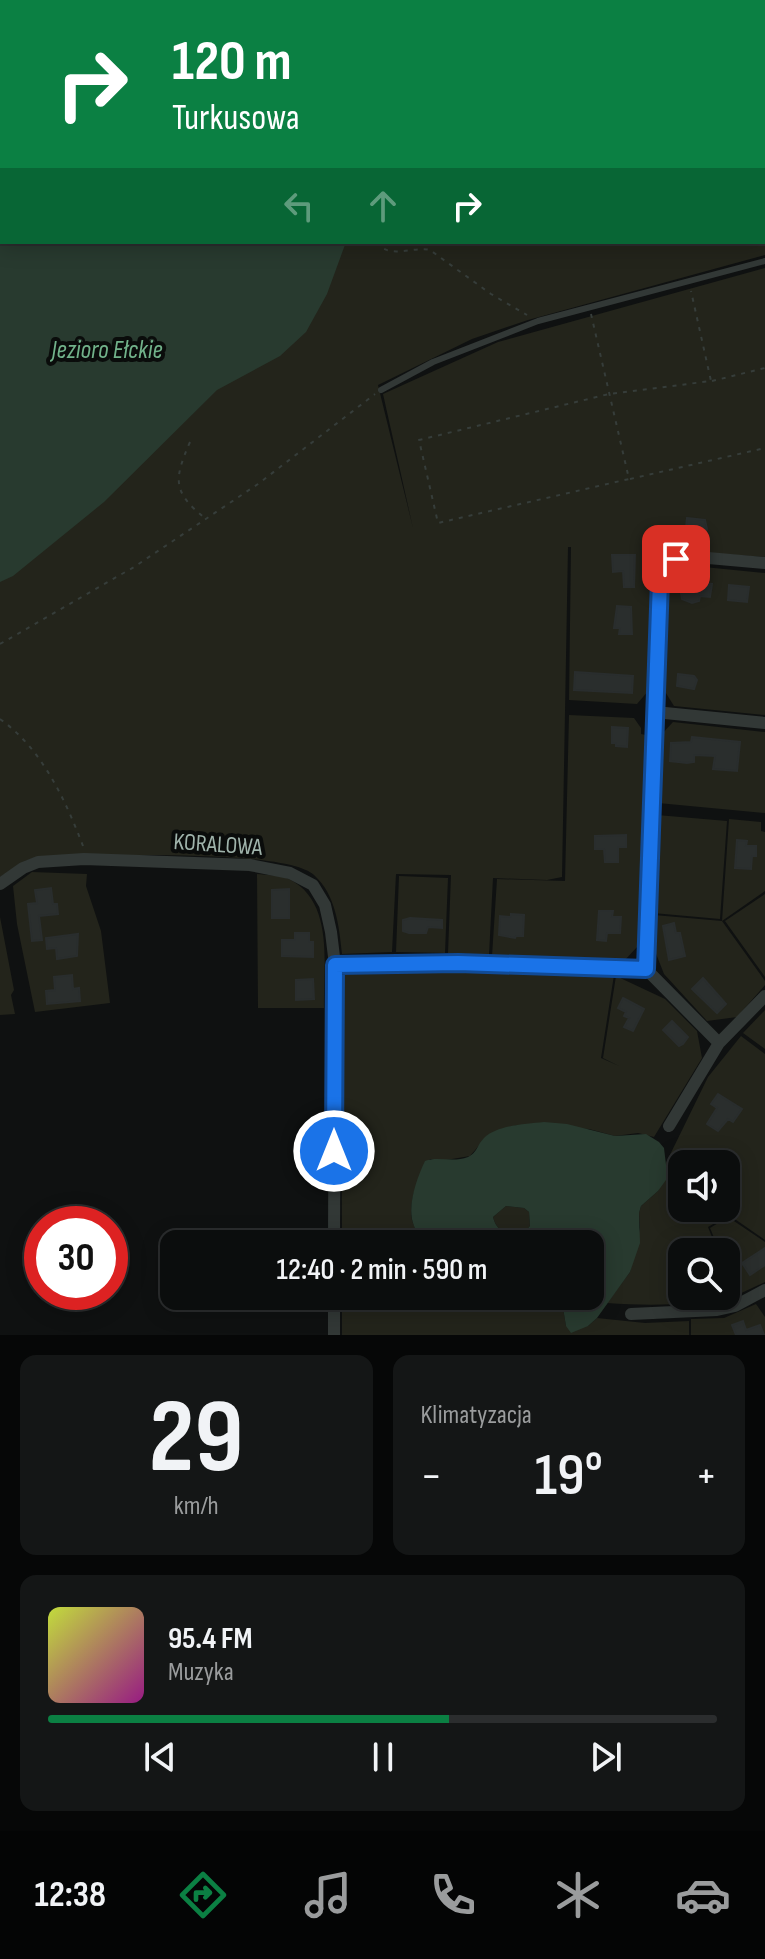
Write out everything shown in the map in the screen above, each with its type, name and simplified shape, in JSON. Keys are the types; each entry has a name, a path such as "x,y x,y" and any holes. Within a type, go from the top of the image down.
{"street":[{"path":"646,969 660,581 668,563 686,556 765,563"},
{"path":"655,712 765,723"},
{"name":"KORALOWA","path":"0,884 38,862 84,859 250,865 290,873 313,885 325,905 335,965 334,1230"},
{"path":"335,965 458,963 646,969 719,1043"},
{"path":"669,1126 719,1043 765,996"},
{"path":"631,1314 717,1310 735,1306 765,1290"},
{"path":"334,1310 334,1335"}],"lane":[{"path":"381,390 433,362 538,321 765,261"}],"path":[{"path":"378,244 389,251 418,247 430,250 491,294 538,321"},
{"path":"689,282 711,381"},
{"path":"589,309 629,479"},
{"path":"765,368 711,381 609,394 419,440 438,523 765,448"},
{"path":"0,644 134,567 206,519 258,484 381,390"},
{"path":"190,442 179,466 179,490 191,507 206,519"},
{"path":"0,719 15,730 35,753 64,799 83,846 84,859"}],"shaded area":[{"path":"345,244 765,244 765,255 528,320 472,339 378,385 413,528 383,394 498,342 765,268 765,557 654,549 649,690 637,704 569,700 571,547 568,547 562,877 547,880 493,878 489,955 448,953 451,875 396,874 392,952 342,954 332,901 314,875 296,866 184,855 40,856 25,861 0,877 0,577"},
{"path":"684,565 765,573 765,715 674,706 664,690 668,582"},
{"path":"569,715 634,718 641,728 641,734 646,735 638,946 624,961 492,956 497,879 565,881"},
{"path":"673,722 765,732 765,813 658,803 660,736"},
{"path":"657,815 727,821 720,919 653,913"},
{"path":"729,819 761,822 761,831 765,832 765,891 722,921"},
{"path":"32,872 87,874 86,886 101,931 110,1003 35,1012 17,924 13,886"},
{"path":"257,874 289,879 304,889 314,903 320,919 325,955 324,1008 258,1008"},
{"path":"399,876 448,878 445,953 396,952"},
{"path":"765,894 765,977 725,921"},
{"path":"654,915 722,921 765,985 737,1017 707,1021 664,974 653,946"},
{"path":"0,917 14,990 11,995 15,1014 0,1015"},
{"path":"458,969 614,975 601,1058 619,1066 603,1058 616,976 665,999 697,1031 702,1058 654,1137 638,1133 615,1136 589,1129 517,1125 488,1135 470,1156 440,1161 430,1159 413,1196 411,1212 417,1230 342,1230 341,970"},
{"path":"765,1010 765,1049 743,1033"},
{"path":"741,1036 765,1054 765,1240 739,1222 740,1150 672,1150 708,1077"},
{"path":"668,1159 668,1222 717,1222 708,1227 712,1238 668,1238 668,1304 607,1303 630,1272 640,1228 641,1206 658,1191 667,1173 665,1165"},
{"path":"506,1206 524,1208 529,1212 530,1226 525,1230 501,1230 493,1217"},
{"path":"720,1222 735,1222 765,1242 765,1282 740,1294 740,1238 714,1238 710,1228"},
{"path":"756,1304 765,1317 765,1335 691,1335 691,1319 724,1318"},
{"path":"342,1310 563,1310 566,1326 588,1326 597,1318 645,1323 689,1321 689,1335 342,1335"}],"water":[{"name":"Jezioro Ełckie","path":"0,244 345,244 327,294 306,332 280,356 217,390 104,502 13,576 0,582"},
{"path":"544,1122 567,1124 615,1136 646,1134 664,1148 666,1180 641,1206 640,1243 630,1272 604,1308 604,1230 525,1230 530,1226 529,1212 524,1208 506,1206 493,1217 501,1230 415,1228 411,1210 425,1161 468,1157 490,1134"},
{"path":"563,1310 603,1310 588,1326 571,1333 566,1326"}],"building":[{"path":"687,518 705,520 707,529 703,538 685,536"},
{"path":"612,555 635,555 634,587 624,587 623,571 613,572"},
{"path":"683,581 712,584 710,597 700,596 699,601 692,603 682,599 680,588"},
{"path":"729,585 749,587 747,602 728,600"},
{"path":"617,606 631,607 632,634 619,634 620,628 614,628"},
{"path":"575,672 633,676 632,693 574,690"},
{"path":"678,674 694,676 697,680 694,689 677,686"},
{"path":"612,727 628,728 627,747 612,743"},
{"path":"692,737 740,742 737,771 713,769 715,756 694,755 694,762 687,763 670,761 671,743 691,742"},
{"path":"626,835 626,847 618,847 618,862 605,862 604,849 595,849 595,836"},
{"path":"737,840 747,841 746,846 756,846 751,869 735,868"},
{"path":"51,888 58,914 39,916 42,940 32,941 28,904 37,903 35,890"},
{"path":"289,889 289,918 272,918 272,890"},
{"path":"599,911 613,911 612,917 621,917 620,933 607,933 606,941 597,940"},
{"path":"511,914 524,915 523,936 499,935 500,916 511,917"},
{"path":"403,920 442,920 442,928 428,927 426,933 403,931"},
{"path":"674,923 676,933 680,933 685,956 669,960 663,926"},
{"path":"295,933 309,933 309,942 313,942 313,957 282,956 282,940 295,940"},
{"path":"78,934 77,956 57,959 56,948 47,949 46,938"},
{"path":"72,975 73,989 79,988 80,1001 47,1004 46,991 55,990 54,977"},
{"path":"703,978 726,1004 717,1013 692,989"},
{"path":"313,979 314,999 296,1000 296,980"},
{"path":"623,998 644,1009 633,1031 624,1027 629,1018 624,1016 626,1012 618,1008"},
{"path":"672,1021 688,1037 679,1046 663,1030"},
{"path":"718,1094 742,1109 733,1122 728,1119 718,1131 707,1124 717,1108 711,1104"},
{"path":"765,1248 765,1265 750,1275 742,1263"},
{"path":"743,1321 746,1330 760,1325 764,1335 736,1335 732,1325"}],"route":[{"path":"334,1151 335,965 458,963 646,969 660,581 668,563 676,559"}]}
